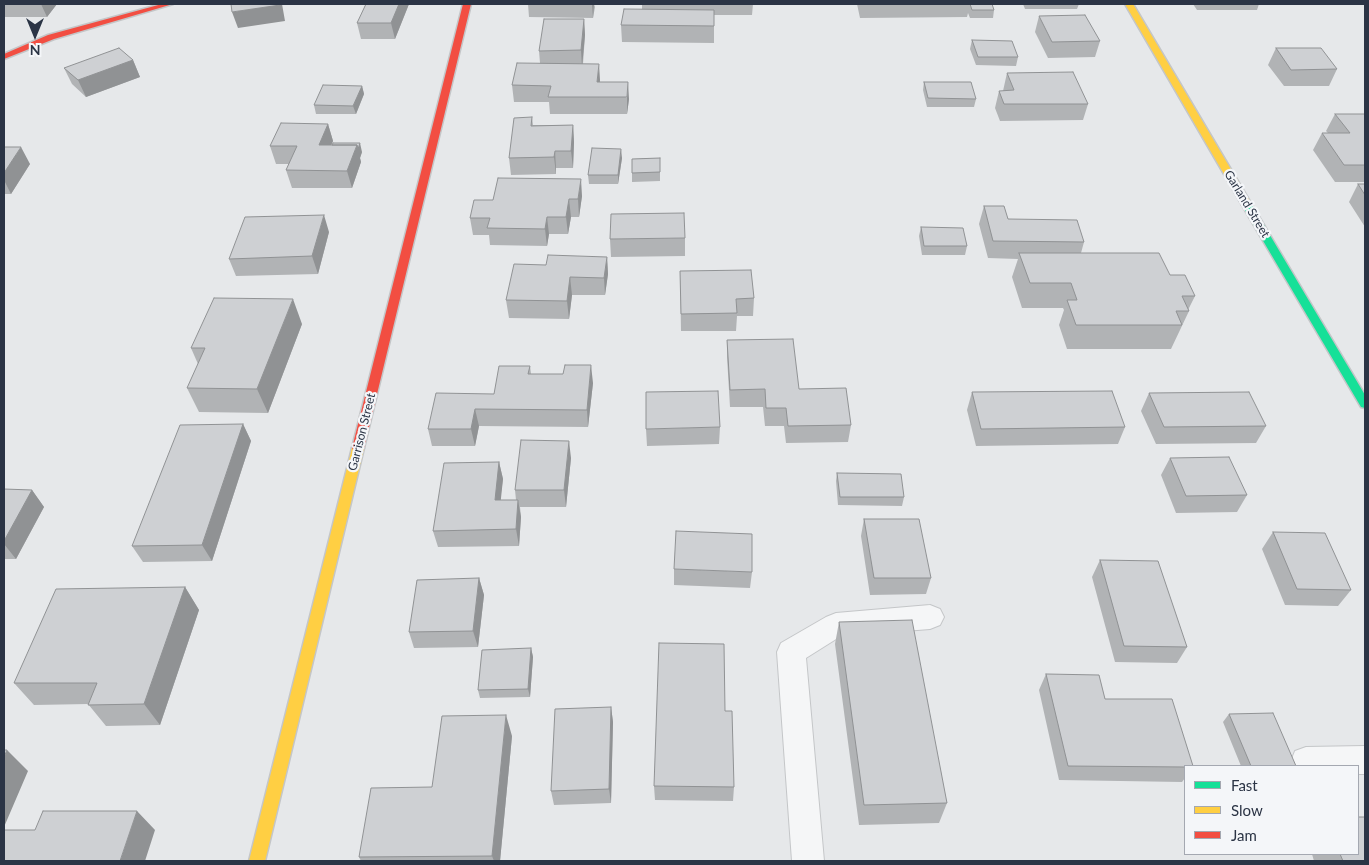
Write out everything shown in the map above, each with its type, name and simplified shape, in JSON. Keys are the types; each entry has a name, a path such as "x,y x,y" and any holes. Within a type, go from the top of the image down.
{"street":[{"path":"4,57 51,37 169,4"},
{"name":"Garrison Street","path":"256,861 467,4"},
{"name":"Garland Street","path":"1129,4 1365,404"}],"lane":[{"path":"808,861 791,652 836,625 930,617"},
{"path":"1306,760 1365,760"}],"building":[{"path":"231,4 280,4 280,5 232,12"},
{"path":"366,4 399,4 391,23 357,23"},
{"path":"970,4 992,4 994,10 972,10"},
{"path":"624,9 714,10 714,26 621,25"},
{"path":"1085,15 1100,41 1052,42 1039,16"},
{"path":"544,19 584,19 581,50 539,51"},
{"path":"972,40 1012,41 1018,57 978,57"},
{"path":"119,48 133,60 78,80 64,68"},
{"path":"1276,48 1321,48 1337,69 1291,70"},
{"path":"517,63 599,64 597,82 628,82 627,97 548,97 551,86 512,85"},
{"path":"1073,72 1088,104 1004,104 999,91 1014,90 1007,73"},
{"path":"924,82 971,82 976,99 928,98"},
{"path":"323,85 362,86 353,106 314,105"},
{"path":"1335,114 1365,114 1365,165 1344,165 1322,133 1350,133"},
{"path":"532,117 531,126 573,125 571,151 555,151 554,157 509,158 514,118"},
{"path":"281,123 328,124 319,145 357,145 347,171 286,170 297,146 270,146"},
{"path":"333,143 360,143 358,149 357,145 332,145"},
{"path":"4,147 21,147 4,173"},
{"path":"592,148 621,149 618,175 588,175"},
{"path":"660,158 660,172 632,173 632,159"},
{"path":"498,178 581,179 578,199 569,199 566,217 547,217 545,229 487,228 490,218 470,218 474,200 493,200"},
{"path":"1358,184 1365,184 1365,195"},
{"path":"984,206 1004,206 1008,219 1077,220 1084,242 993,241"},
{"path":"684,213 685,238 610,239 611,214"},
{"path":"324,215 312,256 229,259 245,217"},
{"path":"921,227 963,228 967,246 924,246"},
{"path":"1019,253 1159,253 1170,275 1185,275 1195,296 1182,296 1189,311 1176,311 1182,325 1076,325 1067,300 1077,300 1071,283 1030,283"},
{"path":"548,255 607,257 604,278 570,277 567,301 506,300 514,264 546,265"},
{"path":"751,270 754,298 736,299 737,313 681,314 680,271"},
{"path":"214,298 293,299 257,389 187,388 205,348 191,348"},
{"path":"793,339 799,389 846,388 851,425 788,426 786,408 766,408 765,389 730,390 727,340"},
{"path":"565,365 591,365 587,410 475,409 471,429 428,429 436,393 494,394 499,366 530,366 528,374 563,374"},
{"path":"718,391 720,427 646,429 646,392"},
{"path":"1112,391 1125,427 981,429 972,392"},
{"path":"1249,392 1266,426 1164,427 1149,393"},
{"path":"243,424 202,545 132,546 180,425"},
{"path":"521,440 569,441 564,490 515,490"},
{"path":"1229,457 1247,495 1186,496 1170,458"},
{"path":"499,462 495,500 518,500 516,529 433,531 444,463"},
{"path":"837,473 901,474 904,497 840,497"},
{"path":"4,489 32,490 4,541"},
{"path":"864,519 919,519 931,578 874,578"},
{"path":"676,531 752,534 752,572 674,569"},
{"path":"1273,532 1325,533 1351,590 1297,589"},
{"path":"1100,560 1158,561 1187,647 1124,646"},
{"path":"479,578 473,631 409,632 417,580"},
{"path":"185,587 144,704 88,705 97,683 14,683 56,589"},
{"path":"912,620 947,803 864,805 839,622"},
{"path":"659,643 724,644 725,711 732,711 734,787 654,786"},
{"path":"531,648 528,689 478,690 482,650"},
{"path":"1046,674 1099,675 1105,699 1172,699 1193,765 1184,765 1184,767 1068,766"},
{"path":"611,707 609,789 551,791 555,709"},
{"path":"1273,713 1296,765 1251,765 1229,714"},
{"path":"506,715 492,856 359,857 371,788 432,787 442,716"},
{"path":"43,811 137,811 120,861 4,861 4,830 35,830"},
{"path":"1359,817 1365,817 1365,861 1343,861 1340,855 1359,855"}],"traffic: fast":[{"path":"1247,205 1365,404"}],"traffic: slow":[{"path":"1129,4 1247,205"},
{"path":"257,861 358,448"}],"traffic: jam":[{"path":"4,57 51,37 169,4"},
{"path":"358,448 467,4"}]}
